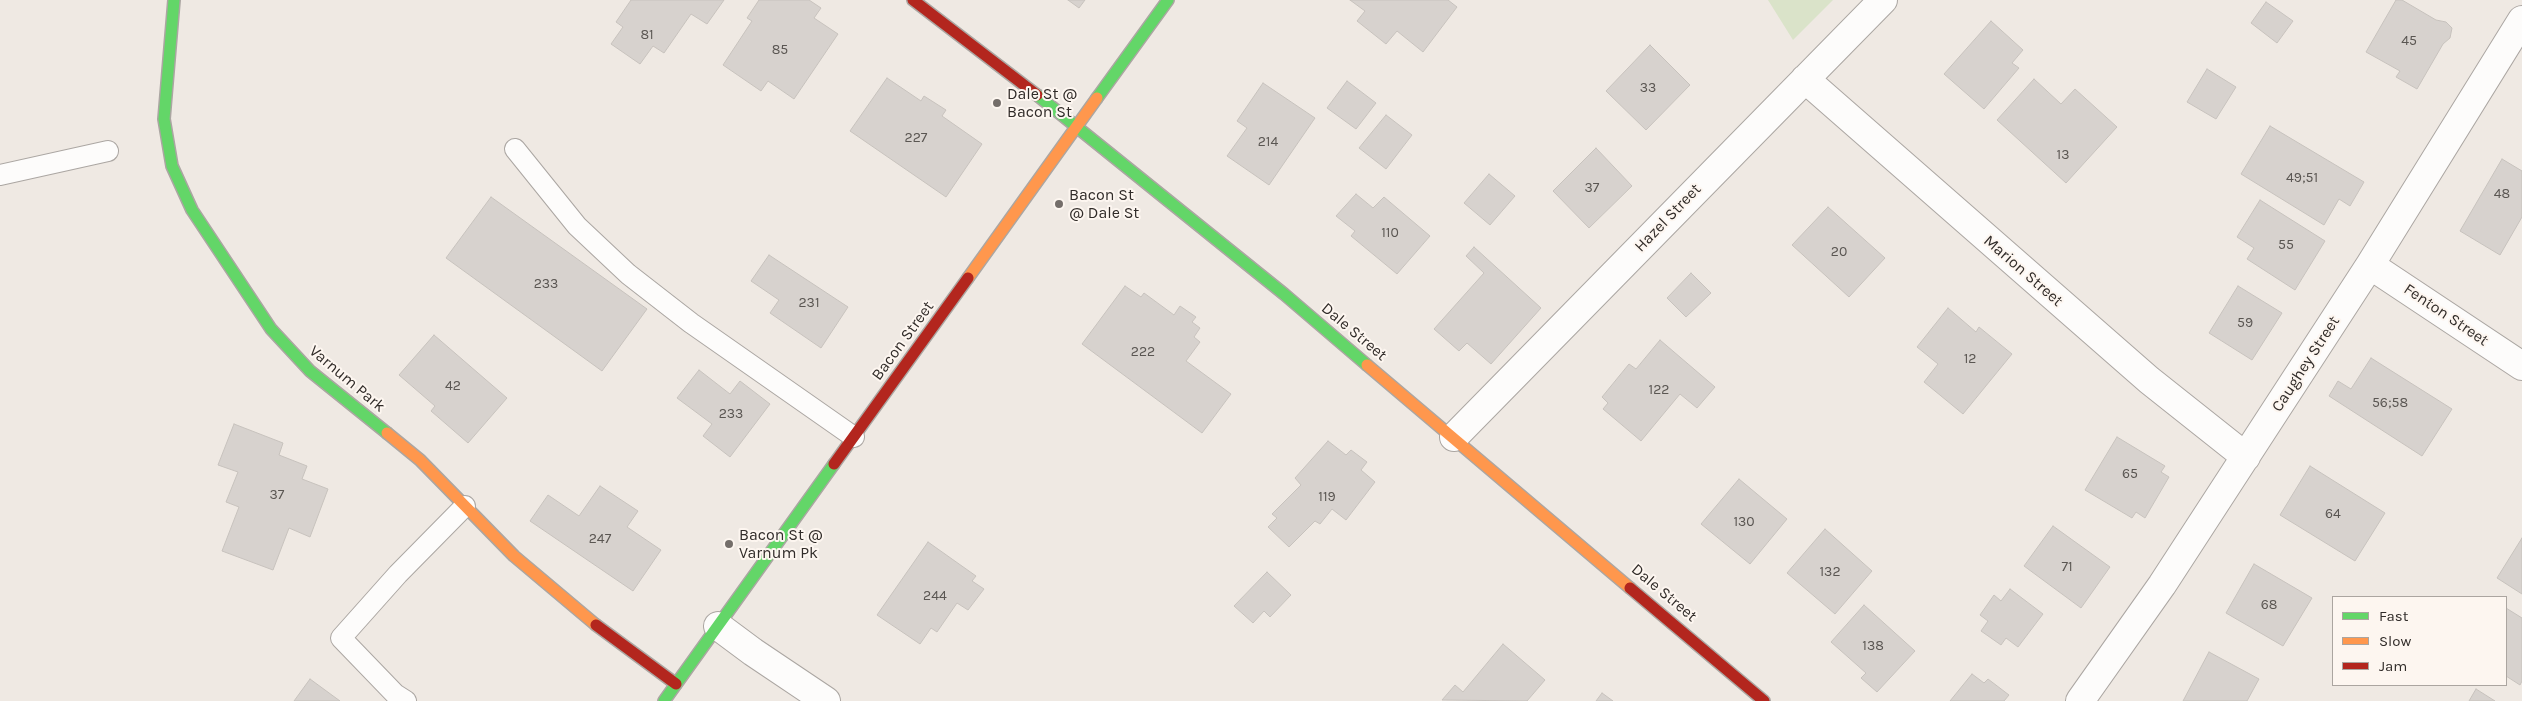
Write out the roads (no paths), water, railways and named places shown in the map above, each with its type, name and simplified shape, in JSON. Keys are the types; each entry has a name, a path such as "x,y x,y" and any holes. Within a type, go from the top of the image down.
{"street":[{"name":"Varnum Park","path":"174,0 168,50 164,126 172,166 192,210 271,329 288,351 317,377 406,448 514,556 554,591 676,684"},
{"name":"Dale Street","path":"913,0 1078,127 1284,294 1764,701"},
{"name":"Bacon Street","path":"664,701 1168,0"},
{"name":"Hazel Street","path":"1454,437 1883,0"},
{"name":"Caughey Street","path":"2080,701 2162,585 2246,457 2370,265 2522,20"},
{"name":"Marion Street","path":"1804,79 2148,380 2246,457"},
{"name":"Fenton Street","path":"2370,265 2522,366"},
{"path":"718,626 826,701"}],"lane":[{"path":"515,149 577,226 628,274 691,323 854,438"},
{"path":"0,174 108,151"},
{"path":"406,701 396,694 341,638 398,574 465,506"}],"place":[{"name":"Dale St @ Bacon St","path":"997,103"},
{"name":"Bacon St @ Dale St","path":"1059,204"},
{"name":"Bacon St @ Varnum Pk","path":"729,544"}]}
